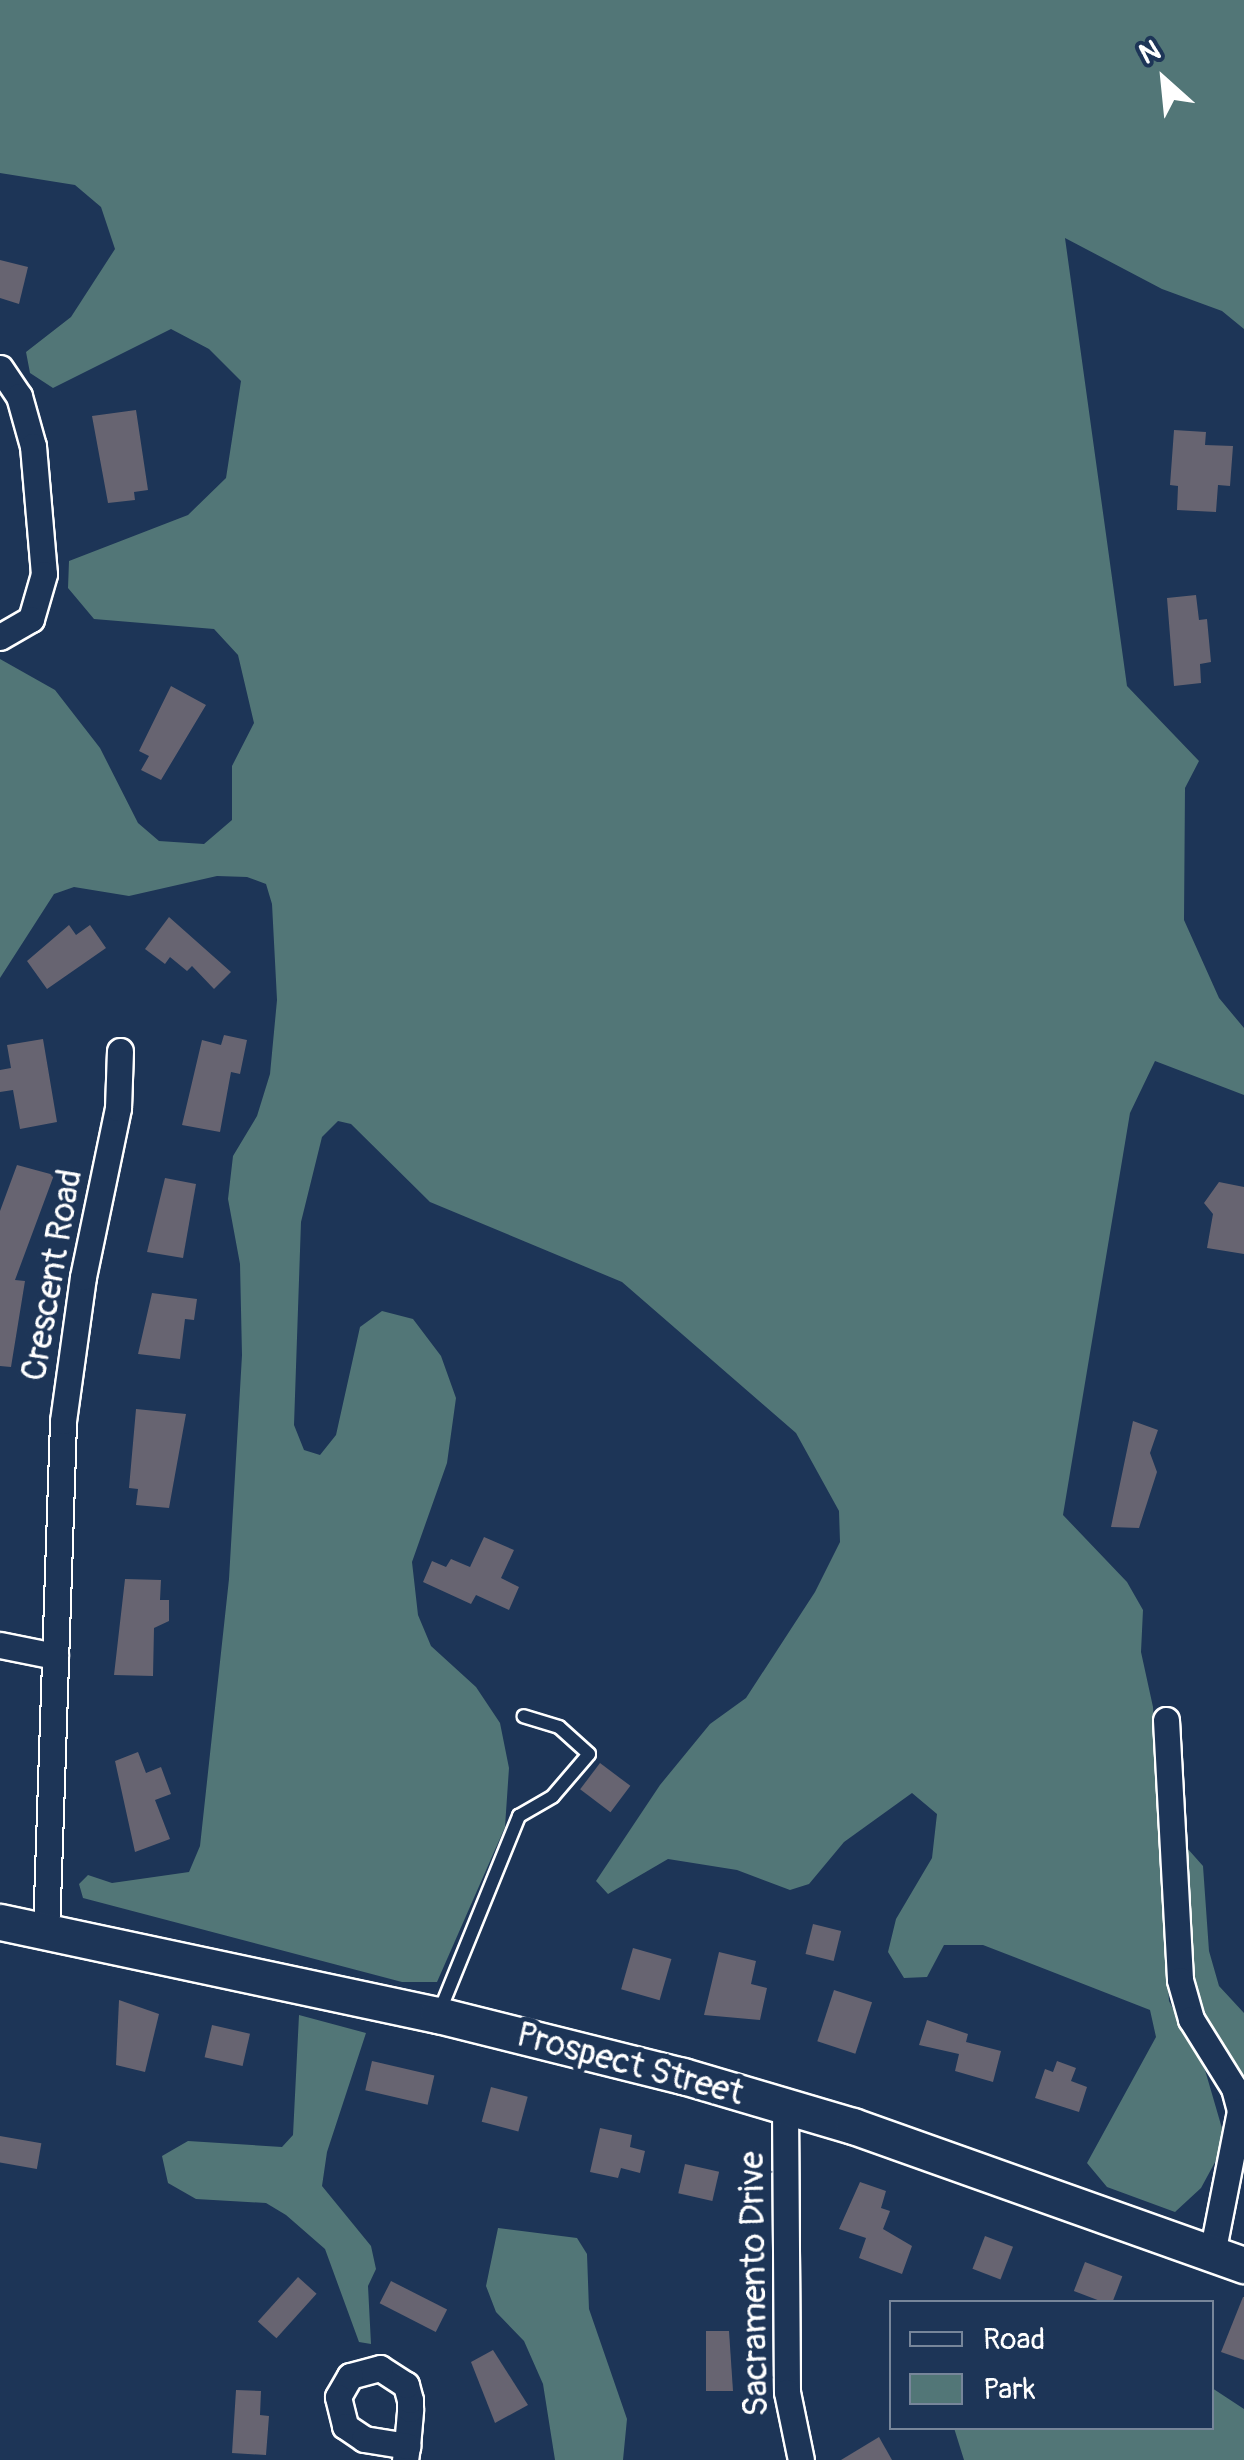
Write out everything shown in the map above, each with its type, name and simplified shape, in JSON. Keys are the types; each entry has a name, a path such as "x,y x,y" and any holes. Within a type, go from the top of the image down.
{"main road":[{"name":"Prospect Street","path":"0,1922 438,2015 786,2106 1228,2260"}],"street":[{"path":"0,368 18,396 34,446 44,574 31,619 18,633 0,638"},
{"name":"Crescent Road","path":"46,1932 62,1421 83,1277 118,1108 120,1051"},
{"path":"0,1644 54,1656"},
{"path":"1166,1720 1180,1980 1191,2019 1234,2088 1240,2111 1228,2260"},
{"name":"Sacramento Drive","path":"786,2106 787,2392 802,2460"}],"lane":[{"path":"438,2015 519,1816 553,1796 589,1754 558,1727 524,1716"}],"green space":[{"path":"0,0 1244,0 1244,329 1222,311 1162,289 1065,238 1127,686 1199,761 1185,788 1184,920 1219,998 1244,1028 1244,1095 1155,1061 1130,1113 1063,1515 1127,1582 1143,1610 1141,1652 1153,1707 1169,2001 1205,2070 1226,2142 1201,2188 1175,2212 1107,2187 1087,2163 1156,2037 1150,2010 983,1945 944,1945 927,1977 904,1978 888,1952 896,1919 932,1858 937,1814 912,1793 844,1842 809,1884 790,1890 737,1870 668,1859 608,1894 596,1881 660,1785 710,1724 746,1698 815,1592 840,1542 839,1511 796,1433 622,1282 430,1202 351,1124 338,1121 322,1137 301,1222 294,1425 304,1450 320,1455 336,1435 360,1327 382,1311 413,1319 441,1356 456,1398 447,1463 412,1562 418,1615 431,1646 476,1687 500,1723 509,1768 505,1827 437,1982 402,1982 83,1898 79,1884 88,1875 112,1883 189,1872 200,1846 229,1579 242,1355 240,1264 228,1199 233,1156 257,1116 270,1074 277,1000 272,904 266,884 247,877 217,876 129,896 74,887 54,894 0,978 0,659 55,690 100,748 138,823 159,841 204,844 232,820 232,766 254,723 238,655 214,629 94,619 68,588 69,561 188,515 226,478 241,381 209,349 171,329 53,388 30,373 26,352 71,317 115,249 101,207 75,185 0,173"},
{"path":"1187,1848 1203,1866 1209,1951 1219,1986 1244,2013 1244,2077 1211,2028 1194,1983"},
{"path":"299,2015 366,2033 327,2152 322,2186 371,2246 376,2269 368,2286 371,2344 359,2342 325,2249 266,2203 196,2199 168,2183 162,2156 188,2141 282,2147 293,2135"},
{"path":"498,2228 577,2238 587,2254 589,2309 627,2419 623,2460 555,2460 543,2384 524,2341 496,2312 486,2286"},
{"path":"1214,2389 1244,2409 1244,2460 964,2460 955,2430 1214,2430"}],"building":[{"path":"0,260 28,267 19,304 0,298"},
{"path":"136,410 148,490 134,492 135,500 108,503 92,416"},
{"path":"1174,430 1206,432 1205,445 1233,446 1230,486 1218,485 1216,512 1177,510 1178,486 1170,485"},
{"path":"1196,595 1199,620 1207,619 1211,662 1200,664 1201,683 1174,686 1167,598"},
{"path":"171,686 206,705 161,780 141,770 149,756 139,751"},
{"path":"169,917 231,972 214,989 192,966 187,971 170,957 165,964 145,949"},
{"path":"69,925 76,935 90,925 106,948 47,989 27,961"},
{"path":"224,1035 247,1040 240,1074 231,1072 220,1132 182,1125 202,1040 221,1045"},
{"path":"43,1039 57,1122 20,1129 13,1090 0,1092 0,1070 11,1068 7,1045"},
{"path":"17,1165 54,1175 15,1280 25,1281 11,1367 0,1366 0,1211"},
{"path":"165,1178 196,1184 183,1258 147,1252"},
{"path":"1219,1182 1244,1187 1244,1254 1207,1248 1213,1214 1204,1203"},
{"path":"152,1293 197,1299 194,1320 185,1319 180,1359 138,1354"},
{"path":"136,1409 186,1414 169,1508 136,1505 138,1489 129,1488"},
{"path":"1133,1421 1158,1430 1150,1453 1157,1472 1139,1528 1111,1527"},
{"path":"484,1537 514,1550 501,1578 519,1587 509,1610 476,1595 471,1604 423,1582 432,1561 446,1567 451,1559 470,1567"},
{"path":"125,1579 161,1580 160,1600 169,1600 169,1621 154,1628 153,1676 114,1675"},
{"path":"138,1752 146,1773 161,1767 171,1794 155,1800 170,1839 135,1852 115,1761"},
{"path":"600,1763 630,1786 610,1812 580,1789"},
{"path":"813,1924 841,1931 834,1961 806,1954"},
{"path":"633,1948 671,1959 660,2000 621,1989"},
{"path":"719,1952 756,1961 751,1984 767,1988 760,2020 704,2015"},
{"path":"834,1990 872,2002 855,2054 817,2041"},
{"path":"119,2000 159,2014 145,2072 116,2065"},
{"path":"927,2020 968,2034 966,2042 1001,2051 993,2082 955,2071 959,2054 919,2045"},
{"path":"212,2025 250,2034 243,2066 205,2057"},
{"path":"372,2061 434,2075 428,2105 365,2090"},
{"path":"1057,2061 1076,2068 1071,2081 1087,2087 1079,2112 1035,2098 1045,2069 1053,2072"},
{"path":"491,2087 528,2097 518,2132 482,2122"},
{"path":"600,2128 632,2135 630,2147 645,2151 640,2173 621,2168 618,2178 590,2172"},
{"path":"0,2136 41,2143 37,2169 0,2162"},
{"path":"685,2164 719,2172 712,2201 678,2193"},
{"path":"860,2182 886,2191 881,2208 890,2211 883,2229 912,2246 902,2274 859,2258 866,2238 839,2229"},
{"path":"985,2236 1013,2247 1000,2279 972,2269"},
{"path":"1085,2262 1122,2276 1113,2300 1097,2300 1074,2291"},
{"path":"298,2277 317,2294 276,2338 258,2322"},
{"path":"391,2281 447,2310 436,2332 380,2303"},
{"path":"1244,2297 1244,2360 1221,2352"},
{"path":"706,2331 729,2331 733,2391 706,2391"},
{"path":"493,2350 528,2405 495,2423 471,2362"},
{"path":"236,2390 261,2391 260,2415 269,2416 266,2455 232,2453"},
{"path":"879,2437 892,2460 841,2460"}]}
